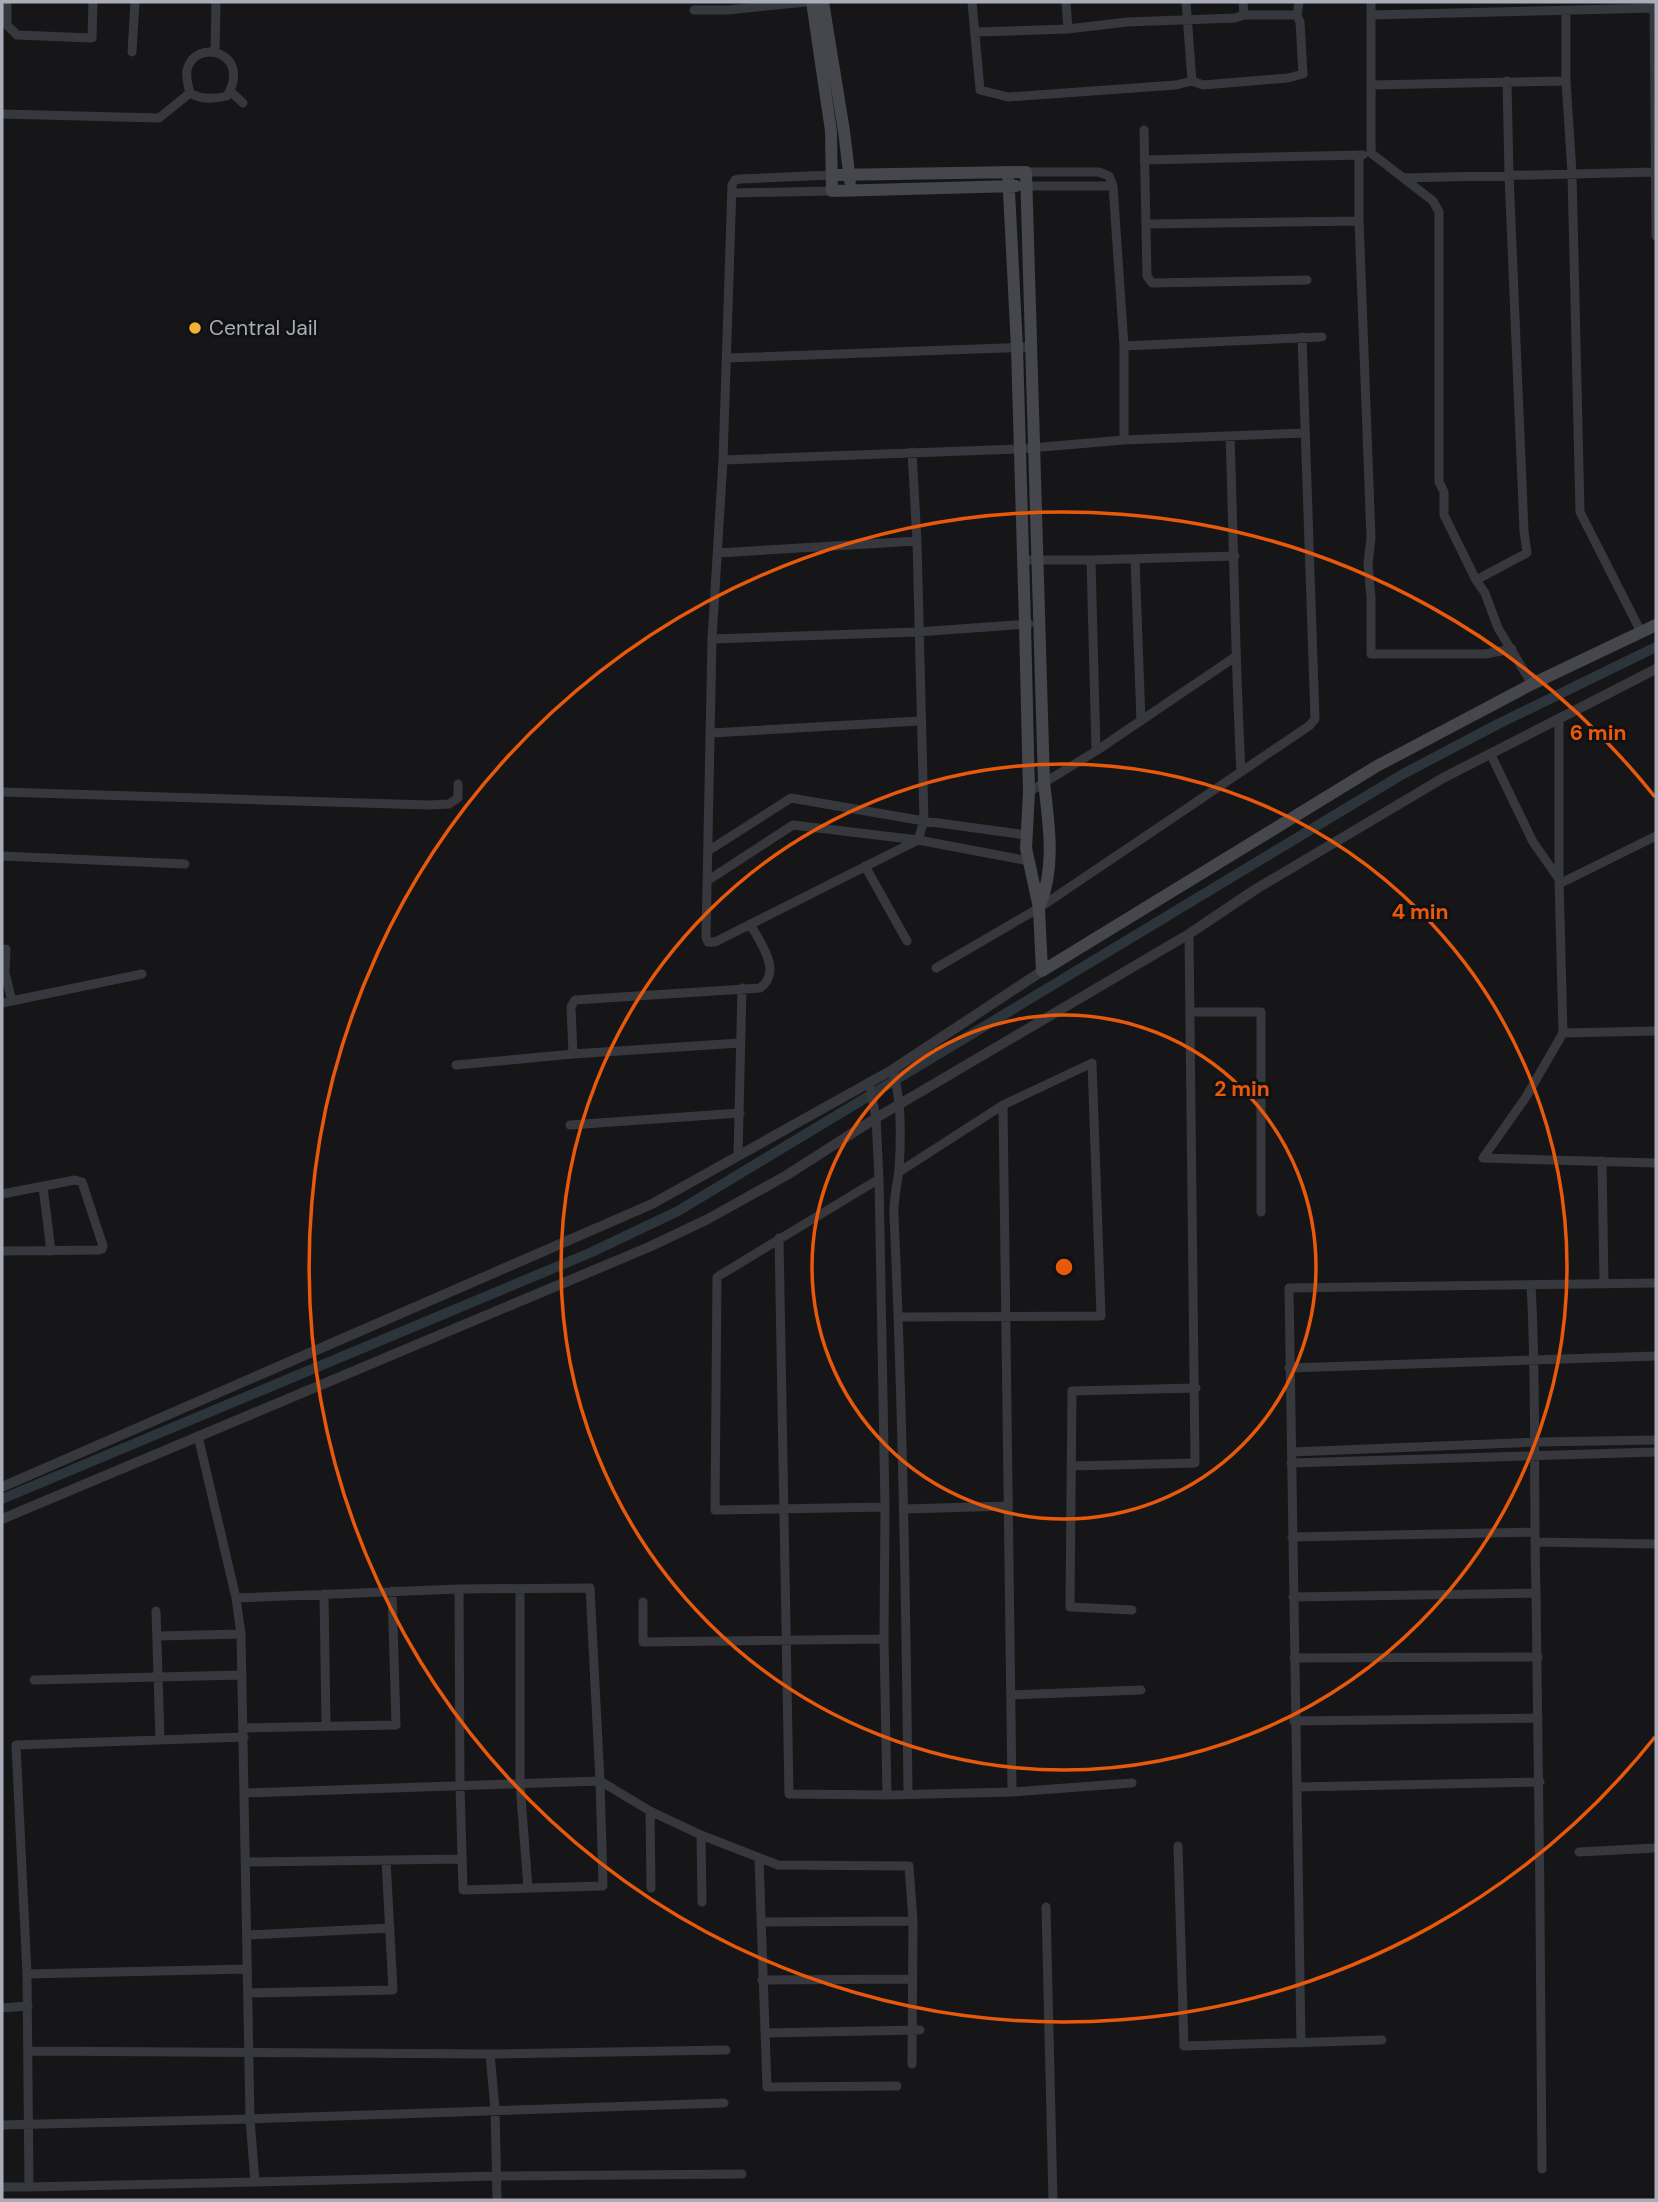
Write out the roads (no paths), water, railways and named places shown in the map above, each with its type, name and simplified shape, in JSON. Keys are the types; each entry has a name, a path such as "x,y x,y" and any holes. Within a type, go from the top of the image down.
{"main road":[{"path":"812,2 829,118 832,191 1026,186"},
{"path":"824,2 850,174 850,191"},
{"path":"1008,172 1023,347"},
{"path":"832,175 1026,172 1023,347 1030,560 1039,624 1044,783 1051,845 1048,881 1038,908"},
{"path":"1030,560 1025,624 1029,792 1026,848 1038,908 1042,971 1377,766 1532,684 1656,625"}],"street":[{"path":"8,2 7,25 17,36 92,38 93,2"},
{"path":"132,51 135,2"},
{"path":"215,51 216,2"},
{"path":"694,10 806,2"},
{"path":"972,2 980,90 1008,97 1176,85 1192,81 1203,85 1288,78 1303,74 1300,22 1297,15 1299,2"},
{"path":"1066,2 1068,29"},
{"path":"1186,2 1192,81"},
{"path":"1243,2 1244,15"},
{"path":"1371,2 1371,153"},
{"path":"1371,15 1566,11 1655,6 1656,236"},
{"path":"1566,11 1580,512 1641,632"},
{"path":"976,32 1068,29 1127,22 1235,18 1244,15 1297,15"},
{"path":"215,51 226,57 233,66 235,74 228,96 196,97 190,93 187,69 195,57 215,51"},
{"path":"1476,580 1527,553 1523,517 1507,81"},
{"path":"1371,85 1566,81"},
{"path":"230,91 243,103"},
{"path":"2,114 159,118 190,93"},
{"path":"1144,130 1147,276 1152,283 1307,280"},
{"path":"1144,160 1359,156 1371,153"},
{"path":"1371,153 1433,201 1439,212 1439,482 1444,492 1444,515 1485,593 1498,628 1532,684"},
{"path":"1359,156 1371,538 1368,564 1371,654 1485,654 1512,649"},
{"path":"1026,172 1099,173 1109,176 1113,186 1124,346 1124,440"},
{"path":"1405,178 1654,172"},
{"path":"832,175 740,179 735,180 732,192 723,460 712,639 708,942 715,942 918,840 924,821 917,541 912,452"},
{"path":"1026,186 1113,186"},
{"path":"732,192 832,191"},
{"path":"1147,224 1359,220"},
{"path":"936,968 1038,908 1315,719 1303,337"},
{"path":"1124,346 1322,337"},
{"path":"727,358 1023,347"},
{"path":"723,460 1305,433"},
{"path":"1230,437 1235,657 1241,772"},
{"path":"718,553 917,541"},
{"path":"1030,560 1234,555"},
{"path":"1135,559 1141,721"},
{"path":"1091,560 1096,751"},
{"path":"712,639 918,632 1039,624"},
{"path":"1029,792 1096,751 1235,657"},
{"path":"2,1519 649,1247 708,1219 787,1175 898,1100 1189,934 1256,889 1443,778 1656,669"},
{"path":"1559,720 1563,1033 1526,1097 1483,1158 1656,1163"},
{"path":"712,733 920,721"},
{"path":"1491,755 1533,842 1559,881"},
{"path":"2,792 428,805 449,804 458,798 458,784"},
{"path":"708,851 791,798 1026,835"},
{"path":"708,881 793,825 918,840 1029,861"},
{"path":"1559,881 1656,836"},
{"path":"2,856 185,864"},
{"path":"865,866 907,941"},
{"path":"573,1054 571,1006 575,1000 760,988 767,983 771,970 750,923"},
{"path":"1071,1466 1195,1463 1189,934"},
{"path":"6,949 7,1002 142,974"},
{"path":"2,1487 652,1204 893,1074 1042,971"},
{"path":"738,1156 742,988"},
{"path":"1191,1012 1261,1012 1261,1212"},
{"path":"1563,1033 1656,1031"},
{"path":"456,1065 740,1043"},
{"path":"899,1172 1003,1105 1091,1063 1101,1316 899,1317"},
{"path":"893,1074 898,1100 899,1172 894,1212 905,1509 908,1794"},
{"path":"870,1085 875,1114 879,1179 886,1507 884,1639 887,1795"},
{"path":"1003,1105 1012,1792"},
{"path":"570,1125 740,1113"},
{"path":"1602,1161 1604,1284"},
{"path":"879,1179 717,1277 715,1510 886,1507"},
{"path":"2,1194 75,1180 82,1182 103,1246 99,1250 2,1251"},
{"path":"43,1186 51,1251"},
{"path":"779,1238 789,1794 1012,1792 1132,1783"},
{"path":"1301,2043 1289,1288 1656,1283"},
{"path":"1531,1285 1535,1360 1542,2169"},
{"path":"1289,1368 1656,1356"},
{"path":"1132,1610 1070,1607 1072,1391 1196,1388"},
{"path":"198,1436 236,1598 241,1634 250,2119 254,2182"},
{"path":"1292,1452 1656,1440"},
{"path":"1292,1463 1656,1452"},
{"path":"905,1509 1008,1506"},
{"path":"1292,1537 1535,1532"},
{"path":"1535,1542 1656,1544"},
{"path":"520,1588 520,1784 528,1888"},
{"path":"236,1598 459,1589 590,1588 603,1886 463,1889 459,1589"},
{"path":"29,2187 28,2006 16,1745 160,1740 326,1725 396,1725 392,1591"},
{"path":"1293,1597 1536,1592"},
{"path":"324,1594 326,1725"},
{"path":"643,1602 643,1642 884,1639"},
{"path":"156,1611 160,1740"},
{"path":"157,1636 241,1634"},
{"path":"1294,1658 1538,1657"},
{"path":"34,1680 242,1675"},
{"path":"1010,1695 1141,1690"},
{"path":"1294,1721 1538,1718"},
{"path":"244,1793 600,1781 650,1811 701,1835 778,1865 909,1866 916,2031 912,2064"},
{"path":"1297,1787 1539,1782"},
{"path":"650,1811 651,1888"},
{"path":"701,1835 702,1902"},
{"path":"1178,1846 1184,2046 1382,2040"},
{"path":"1579,1852 1656,1848"},
{"path":"246,1862 463,1859"},
{"path":"759,1859 767,2087 897,2086"},
{"path":"248,1993 393,1990 386,1860"},
{"path":"1046,1907 1053,2200"},
{"path":"761,1922 913,1921"},
{"path":"247,1935 390,1928"},
{"path":"27,1974 247,1969"},
{"path":"762,1980 912,1979"},
{"path":"2,2008 28,2006"},
{"path":"765,2033 916,2031"},
{"path":"29,2051 491,2054 726,2050"},
{"path":"491,2054 495,2109 496,2200"},
{"path":"2,2124 250,2119 724,2103"},
{"path":"2,2187 496,2176 742,2174"}],"waterway":[{"path":"2,1499 592,1252 678,1211 1403,774 1656,647"}],"place":[{"name":"Central Jail","path":"195,328"}]}
